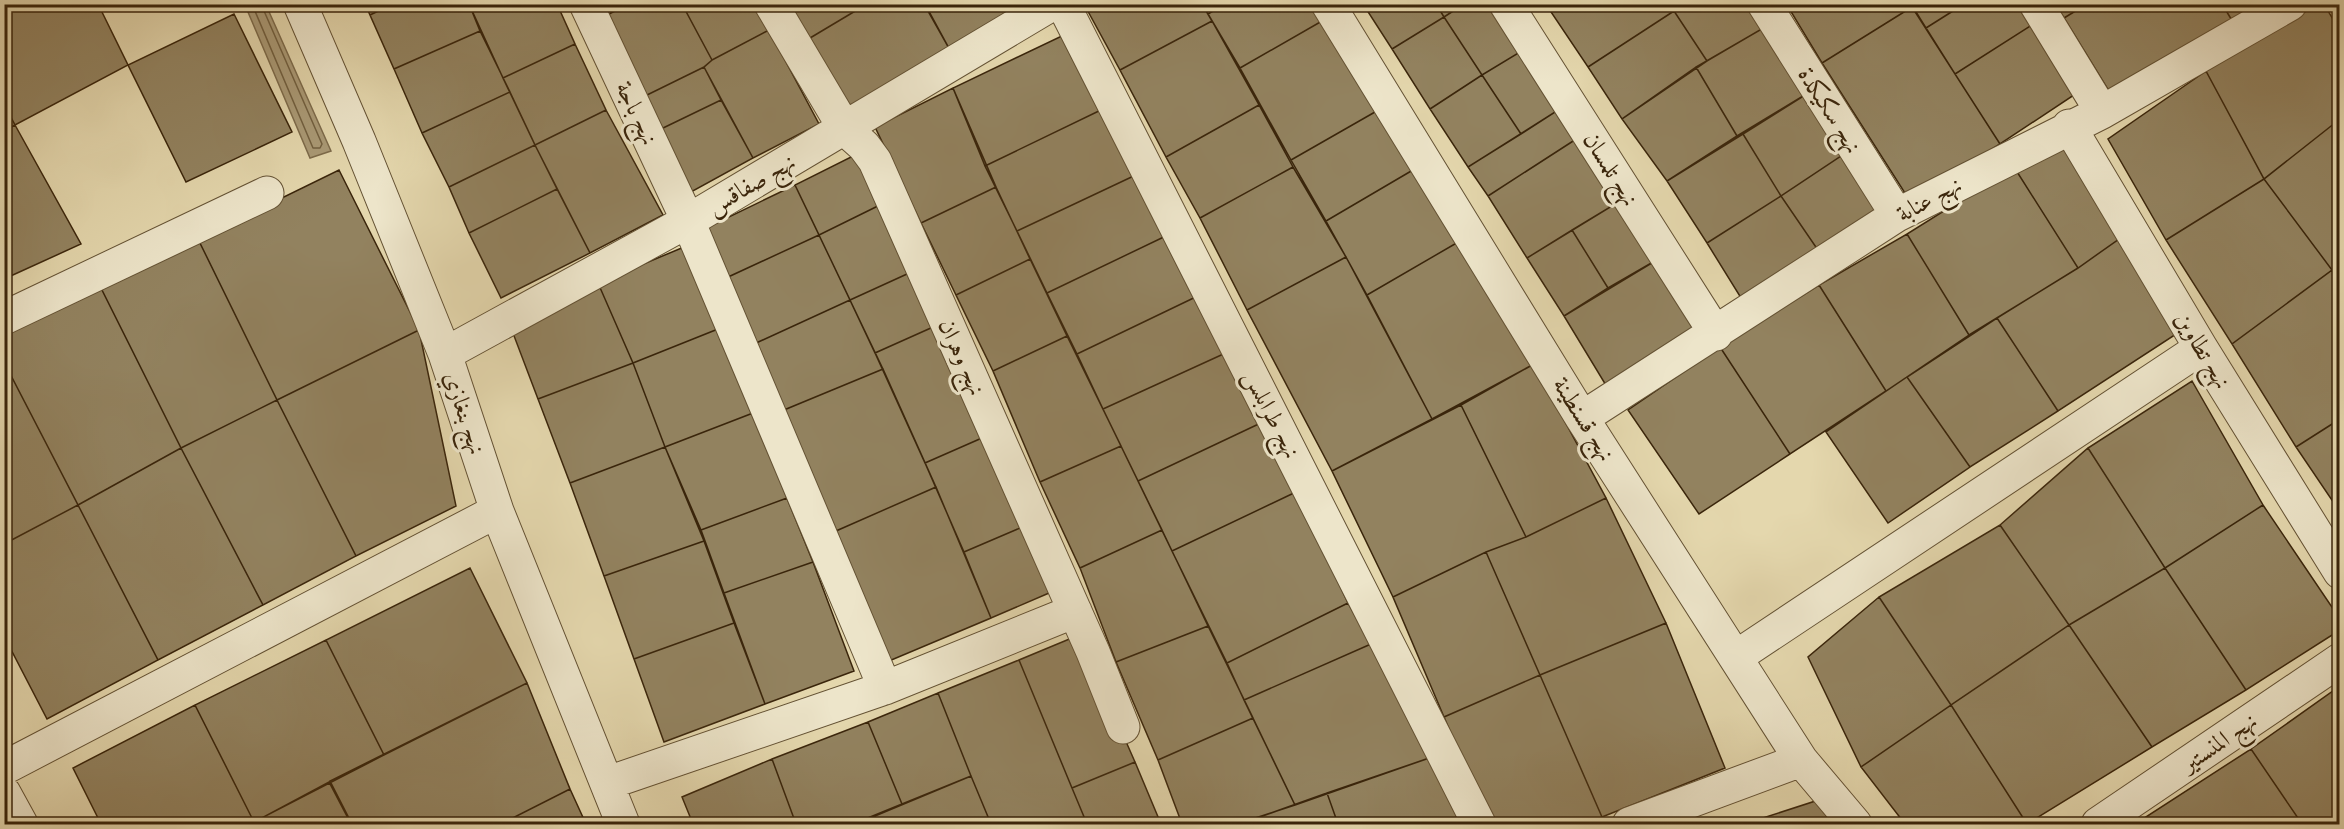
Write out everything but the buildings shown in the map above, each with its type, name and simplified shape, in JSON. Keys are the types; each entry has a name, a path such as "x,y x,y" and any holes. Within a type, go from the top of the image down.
{"street":[{"name":"نهج بنغازي","path":"300,4 445,354 497,511 623,825"},
{"name":"نهج باجة","path":"586,4 688,221 885,688"},
{"name":"نهج وهران","path":"771,4 845,129 864,146 875,161 1075,611 1123,727"},
{"name":"نهج صفاقس","path":"445,354 688,221 1052,4"},
{"name":"نهج طرابلس","path":"1063,4 1479,825"},
{"name":"نهج قسنطينة","path":"1328,4 1582,418 1802,760 1855,825"},
{"name":"نهج تلمسان","path":"1506,4 1716,334"},
{"name":"نهج سكيكدة","path":"1764,4 1897,215"},
{"path":"2036,4 2102,112"},
{"name":"نهج عنابة","path":"1582,418 1716,334 1897,215 2069,126 2102,112 2290,4"},
{"name":"نهج تطاوين","path":"2069,126 2201,348 2340,572"},
{"path":"4,318 267,193"},
{"path":"1736,657 2201,348"},
{"path":"4,768 497,511"},
{"path":"608,783 885,688 1075,611"},
{"name":"نهج المنستير","path":"2098,825 2340,660"},
{"path":"1629,825 1802,760"},
{"path":"4,793 21,825"}],"water":[{"path":"245,5 266,5 331,151 310,158"}]}
